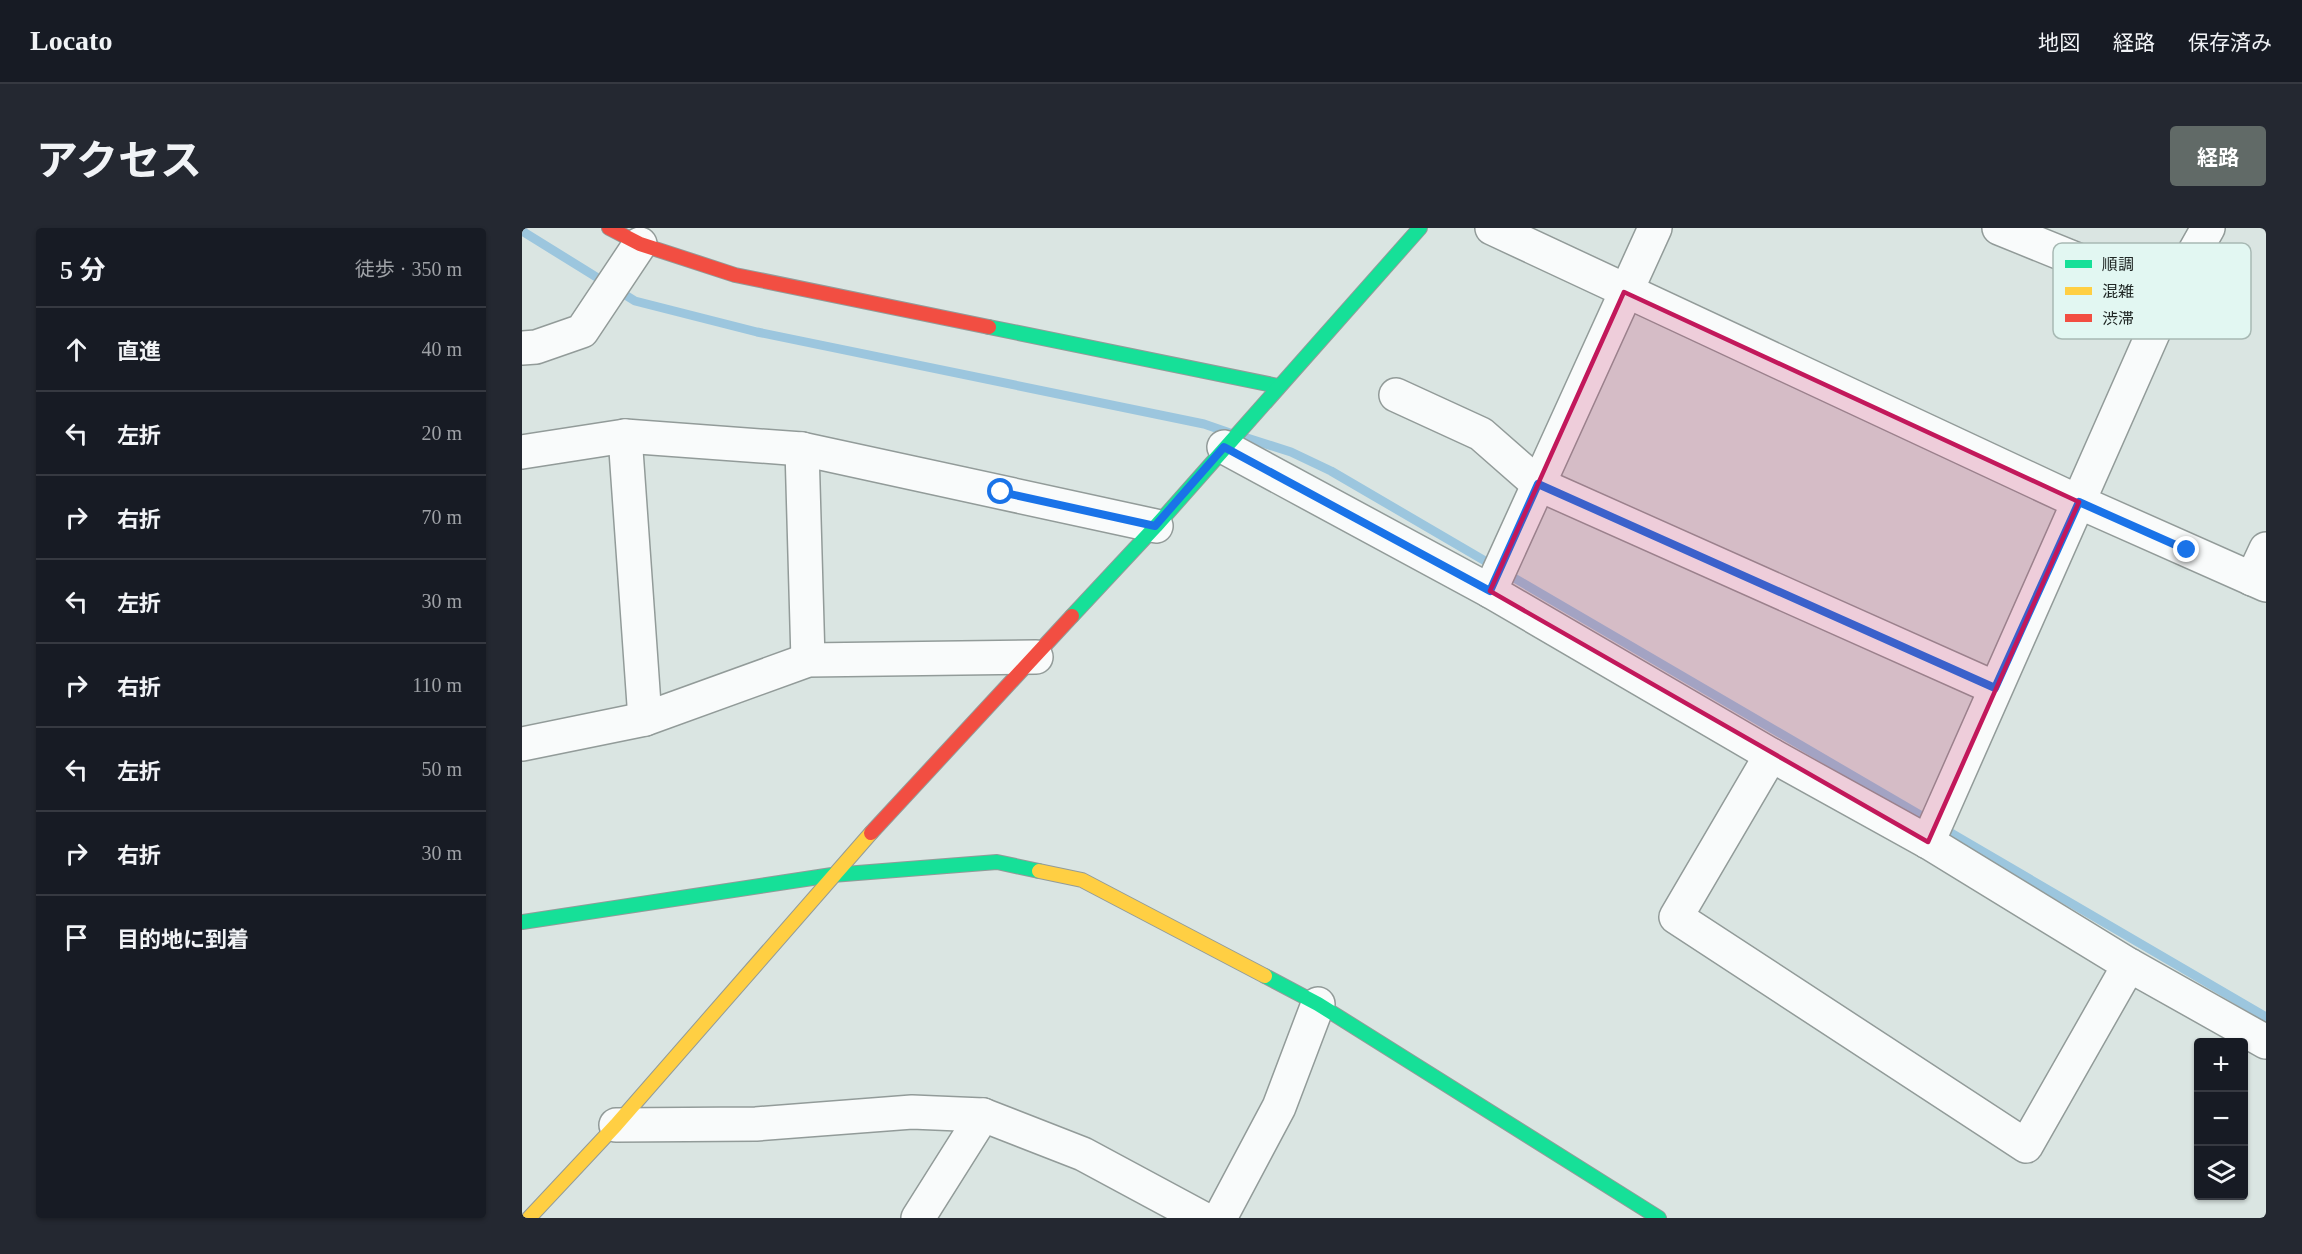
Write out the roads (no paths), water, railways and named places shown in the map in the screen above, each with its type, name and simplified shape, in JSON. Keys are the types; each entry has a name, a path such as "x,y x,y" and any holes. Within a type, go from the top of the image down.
{"street":[{"path":"609,228 640,244 735,275 1278,386"},
{"path":"529,1218 616,1125 832,874 1036,657 1420,228"},
{"path":"1492,228 1624,292 2079,502 2259,582 2266,549"},
{"path":"1490,591 1655,228"},
{"path":"1999,228 2053,250"},
{"path":"2200,243 2208,228"},
{"path":"522,348 536,347 582,331 640,244"},
{"path":"1928,842 2151,339"},
{"path":"1396,395 1481,434 1538,484 1995,688"},
{"path":"522,452 625,436 802,449 1155,526"},
{"path":"625,436 645,719"},
{"path":"1224,447 1490,591 1771,755 1928,842 2129,965 2266,1042"},
{"path":"802,449 808,660"},
{"path":"522,744 645,719 808,660 1036,657"},
{"path":"1771,755 1676,917 2026,1146 2129,965"},
{"path":"522,922 832,874 997,861 1082,879 1318,1004 1659,1218"},
{"path":"1220,1218 1279,1107 1318,1004"},
{"path":"616,1125 756,1124 912,1112 983,1115 1083,1154 1202,1218"},
{"path":"918,1218 983,1115"}],"waterway":[{"path":"522,231 635,301 757,332 1204,424 1230,433"},
{"path":"1244,437 1291,452 1331,471 2266,1017"}]}
